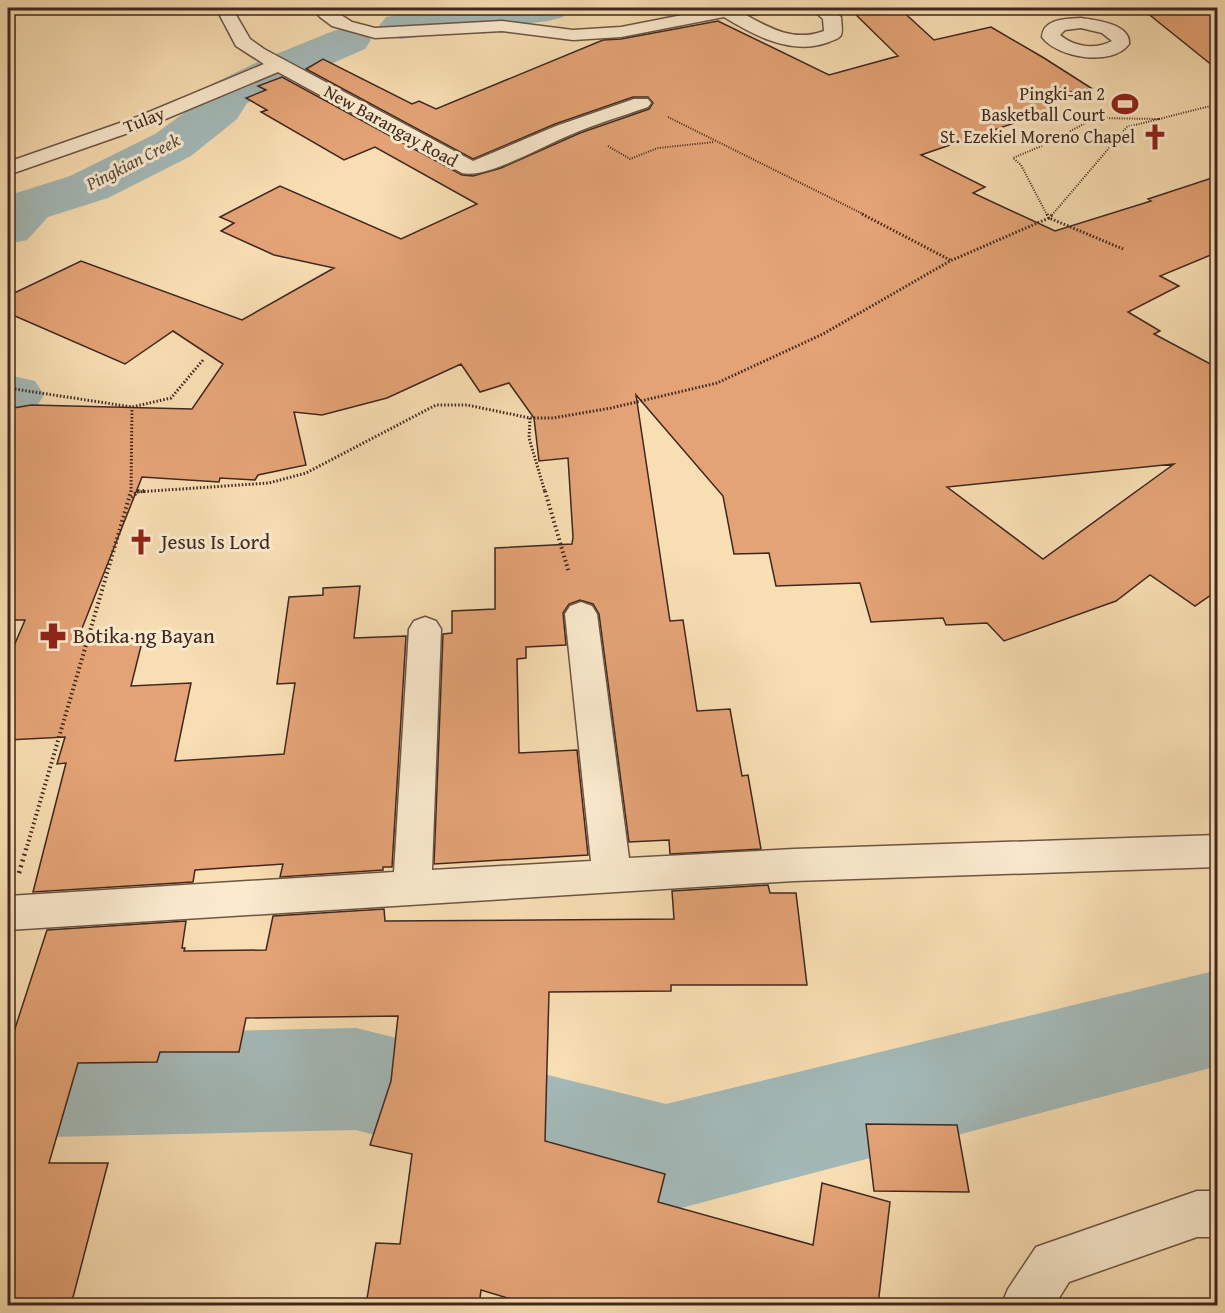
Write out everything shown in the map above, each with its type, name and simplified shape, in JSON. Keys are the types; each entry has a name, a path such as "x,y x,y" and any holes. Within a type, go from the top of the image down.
{"street":[{"path":"224,8 243,42 256,53 278,65"},
{"path":"320,8 328,16 355,30 375,33 502,26 573,35 621,32 727,11 774,8"},
{"path":"727,11 764,33 798,42 825,38 833,34 832,16 819,8"},
{"path":"1050,8 1070,24"},
{"path":"572,17 573,35"},
{"name":"New Barangay Road","path":"278,65 470,168 478,167 563,130 641,103"},
{"name":"Tulay","path":"8,170 144,121 278,65"},
{"path":"580,614 612,876"},
{"path":"412,888 425,629"},
{"path":"12,896 412,888 794,865 1218,851"},
{"path":"1024,1305 1053,1264 1197,1214 1218,1214"}],"path":[{"path":"641,103 715,142 785,174 950,261"},
{"path":"131,497 139,491 268,483 306,473 436,405 467,405 530,418 553,418 611,408 717,383 823,334 950,261 1048,218 1126,127 1218,104"},
{"path":"1123,249 1048,218 1021,165 1013,158 1047,144 1095,118 1162,119"},
{"path":"563,130 583,132 630,159 657,148 715,142"},
{"path":"8,388 132,406 171,398 203,360"},
{"path":"12,896 131,497 132,406"},
{"path":"530,418 529,438 569,573"}],"building":[{"path":"849,8 899,8 934,40 991,27 1091,88 1041,98 1058,108 921,155 985,187 973,193 1055,231 1151,201 1148,199 1218,176 1218,252 1160,276 1179,286 1128,312 1160,331 1154,334 1218,368 1218,590 1195,606 1150,575 1116,601 1004,641 987,623 946,625 943,618 871,622 860,583 776,586 769,553 734,554 723,496 636,395 670,621 683,620 697,711 730,709 742,776 748,775 761,849 670,854 669,840 629,842 599,614 593,604 580,600 569,604 563,613 566,645 526,647 526,658 517,659 519,753 577,750 588,855 434,864 443,634 452,633 452,611 495,609 495,548 572,544 573,537 568,458 539,461 534,418 509,383 480,392 461,364 387,398 322,415 294,412 306,465 258,475 255,480 220,478 219,482 142,477 77,641 143,638 131,686 191,683 175,761 284,754 295,683 277,684 289,597 323,595 323,588 360,586 354,638 406,636 392,867 383,867 383,870 280,877 283,864 195,870 193,882 33,892 66,763 57,764 65,737 8,740 8,660 25,620 8,620 8,409 31,405 192,409 223,364 173,331 125,364 8,313 8,296 81,261 242,320 334,268 274,255 221,231 234,223 220,217 280,186 401,239 477,204 375,147 344,160 261,112 267,110 246,98 266,90 258,86 282,77 462,175 473,176 501,168 580,133 649,109 653,103 648,97 633,97 555,124 473,159 306,69 323,59 412,104 419,101 436,109 603,40 621,39 718,21 829,75 898,56","holes":["1174,464 1043,559 947,487"]},
{"path":"1141,8 1218,8 1218,70"},
{"path":"768,885 770,893 796,893 807,985 671,985 671,991 549,992 545,1141 665,1174 658,1202 813,1245 822,1183 890,1202 878,1305 531,1305 481,1290 479,1305 366,1305 376,1243 400,1244 412,1154 370,1145 391,1081 398,1016 246,1018 239,1052 160,1052 157,1062 78,1063 49,1163 108,1163 71,1305 8,1305 8,1050 47,930 186,921 182,948 185,948 184,951 266,950 273,916 384,909 385,921 674,919 672,891"},
{"path":"866,1124 957,1125 969,1192 874,1191"}],"waterway":[{"path":"401,26 548,8"},
{"name":"Pingkian Creek","path":"8,228 29,206 89,187 173,145 220,109 229,94 280,69 349,40"},
{"path":"8,1087 356,1079 666,1158 1218,1018"}],"place":[{"name":"Pingki-an 2 Basketball Court","path":"1125,104"},
{"name":"St. Ezekiel Moreno Chapel","path":"1155,137"},
{"name":"Jesus Is Lord","path":"141,542"},
{"name":"Botika ng Bayan","path":"53,636"}]}
